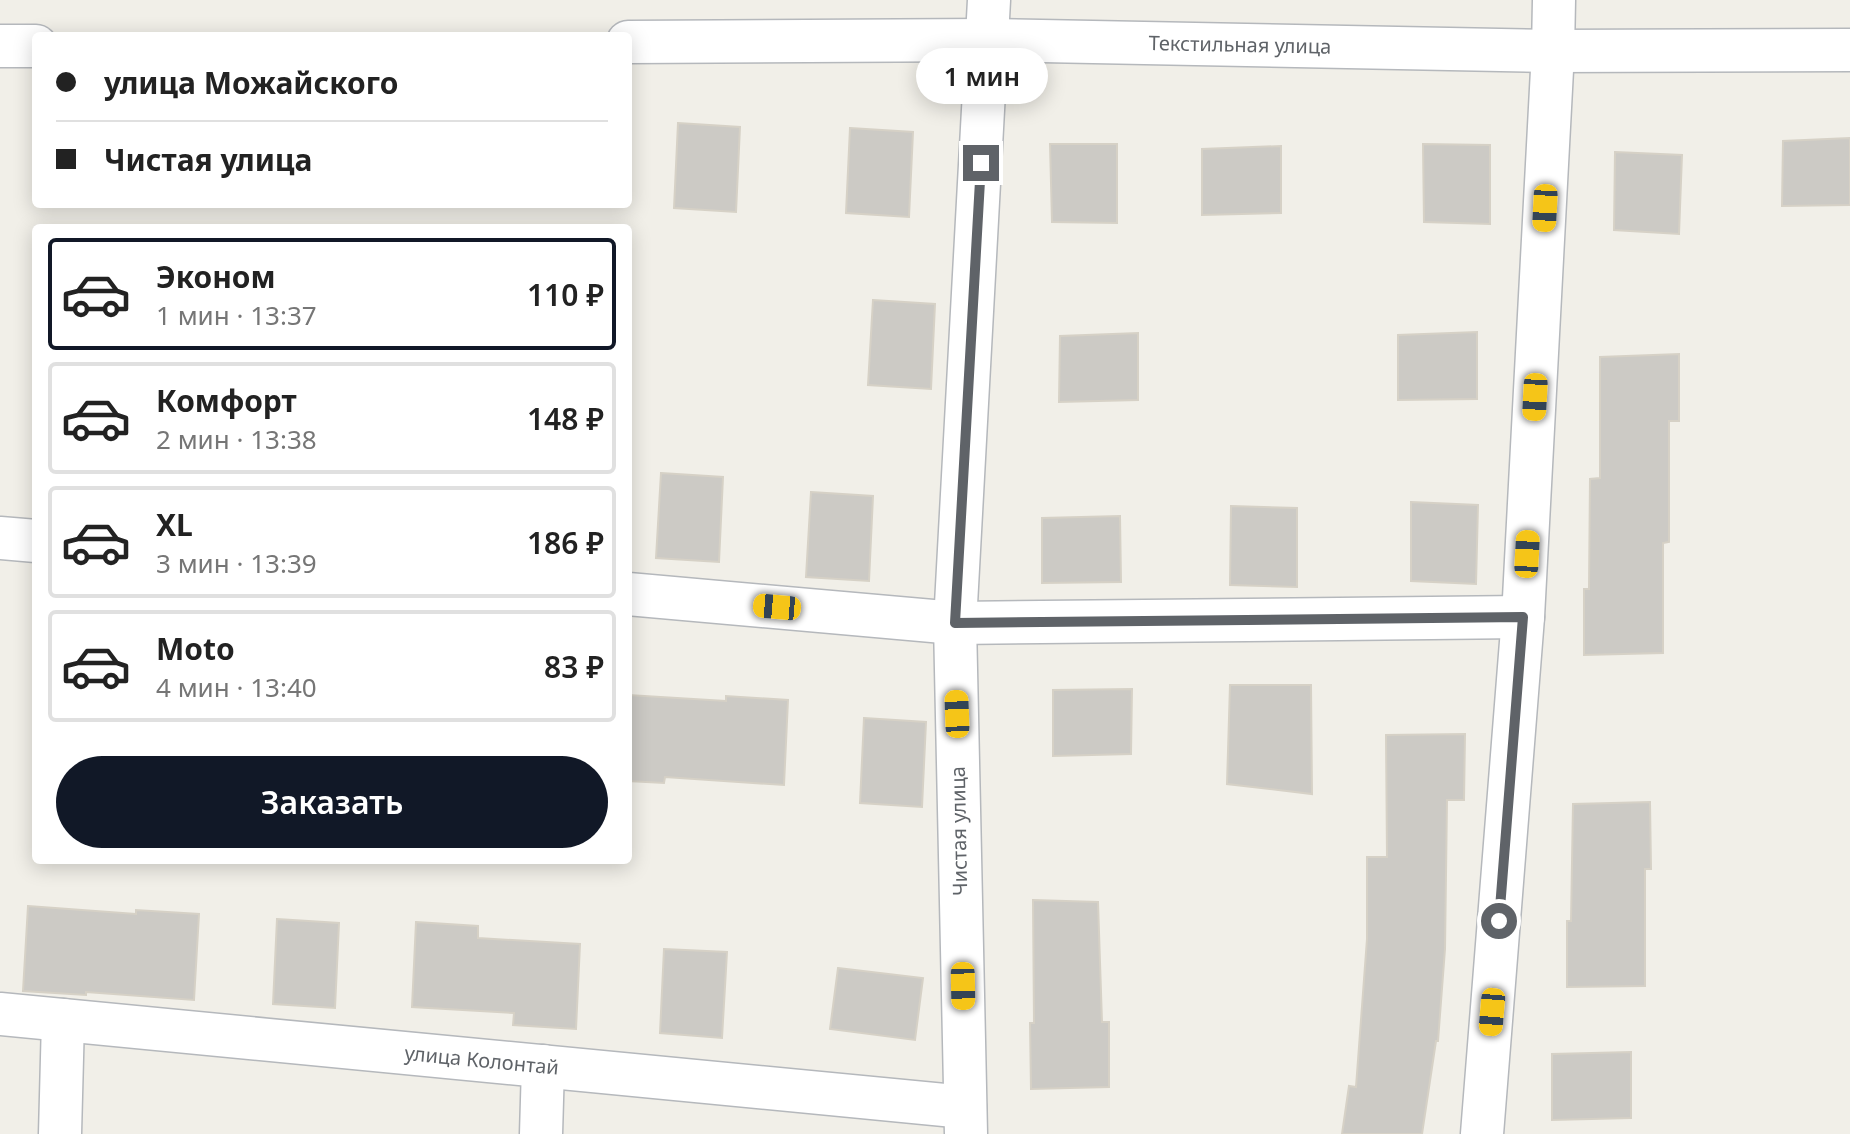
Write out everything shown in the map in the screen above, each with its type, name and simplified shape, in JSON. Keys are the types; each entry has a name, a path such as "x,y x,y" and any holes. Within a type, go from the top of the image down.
{"street":[{"path":"1482,1134 1523,617 1554,0"},
{"name":"Текстильная улица","path":"632,42 989,20 1553,51 1850,50"},
{"name":"Чистая улица","path":"966,1120 955,623 989,20"},
{"path":"0,538 32,541"},
{"path":"632,594 955,623 1523,617"},
{"name":"улица Колонтай","path":"0,1014 543,1066 966,1120"},
{"path":"60,1134 63,1020"},
{"path":"541,1134 543,1066"}],"building":[{"path":"678,123 740,127 736,212 674,208"},
{"path":"850,128 913,132 909,217 846,213"},
{"path":"1850,138 1850,205 1782,206 1783,141"},
{"path":"1050,144 1117,144 1117,223 1052,222"},
{"path":"1423,144 1490,145 1490,224 1424,222"},
{"path":"1281,146 1281,213 1202,215 1202,149"},
{"path":"1615,152 1682,155 1679,234 1614,230"},
{"path":"873,300 935,304 931,389 868,385"},
{"path":"1477,332 1477,399 1398,400 1398,335"},
{"path":"1138,333 1138,400 1059,402 1060,336"},
{"path":"1679,354 1679,421 1669,421 1669,542 1663,543 1663,653 1584,655 1584,589 1589,589 1590,479 1600,478 1600,357"},
{"path":"661,473 723,477 719,562 656,558"},
{"path":"811,492 873,496 869,581 806,577"},
{"path":"1411,502 1478,505 1476,584 1411,581"},
{"path":"1231,506 1297,508 1297,587 1230,585"},
{"path":"1120,516 1121,582 1042,583 1042,518"},
{"path":"1230,685 1311,685 1312,794 1227,784"},
{"path":"1132,689 1131,754 1053,756 1053,690"},
{"path":"632,695 726,701 726,696 788,700 784,785 665,777 664,783 632,781"},
{"path":"864,718 926,722 922,807 860,803"},
{"path":"1465,734 1464,800 1447,800 1445,949 1438,1041 1422,1134 1342,1134 1349,1086 1356,1087 1367,939 1367,857 1387,857 1386,735"},
{"path":"1650,802 1651,869 1645,869 1645,986 1567,987 1573,804"},
{"path":"1033,900 1098,902 1102,1022 1109,1022 1109,1087 1031,1089"},
{"path":"28,906 136,914 136,910 199,914 194,1000 23,991"},
{"path":"277,919 339,923 335,1008 273,1004"},
{"path":"416,922 478,926 478,938 580,944 576,1029 513,1025 514,1013 412,1007"},
{"path":"664,949 727,952 722,1038 660,1033"},
{"path":"838,968 923,978 915,1040 830,1029"},
{"path":"1631,1052 1631,1118 1552,1120 1552,1054"}],"route":[{"path":"981,163 955,623 1523,617 1499,921"}]}
